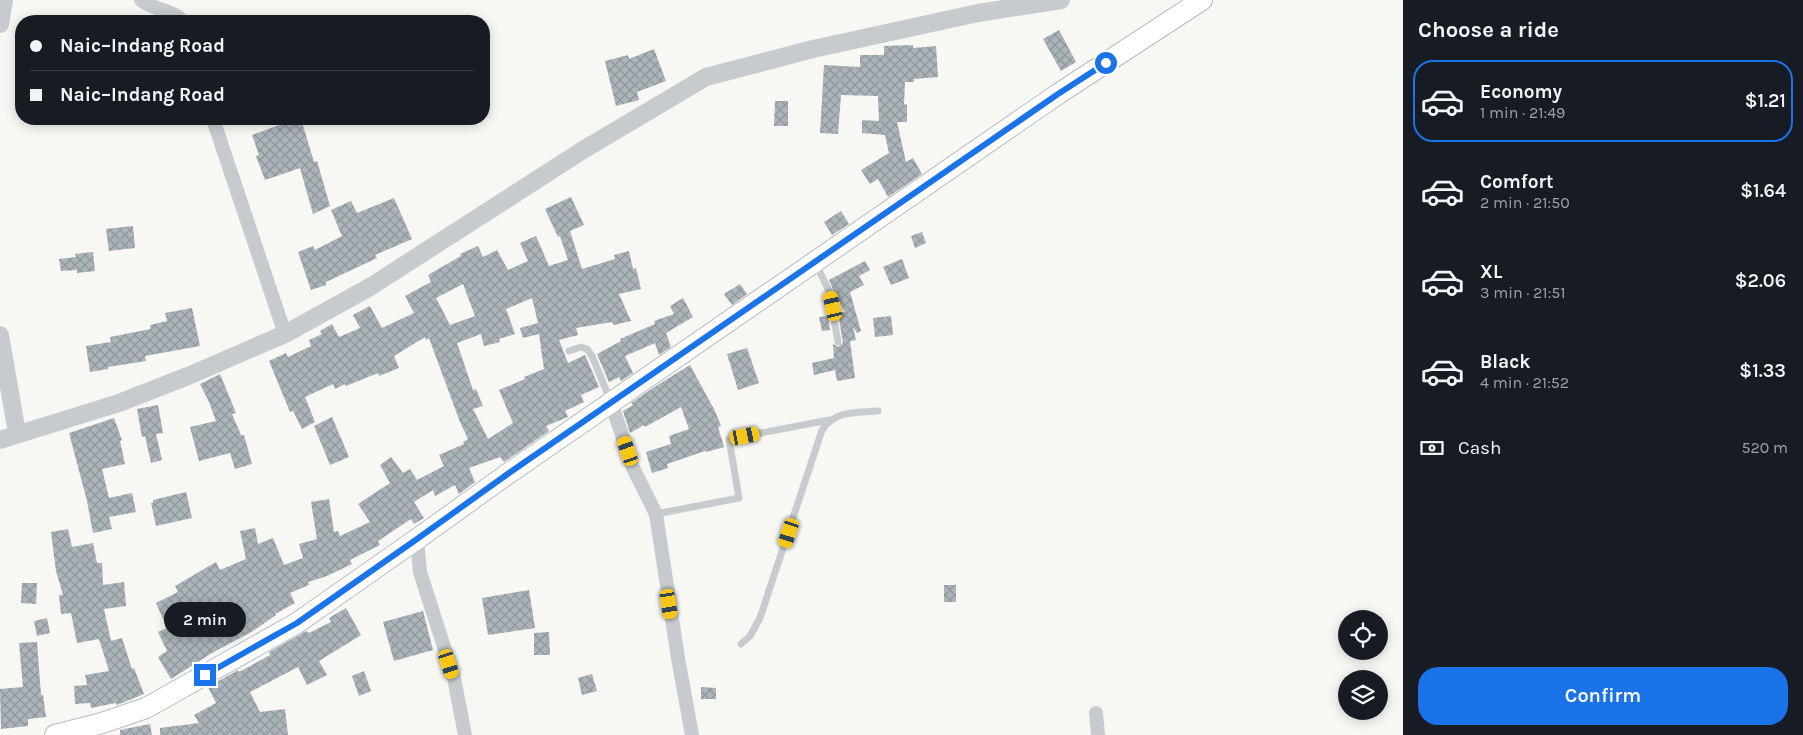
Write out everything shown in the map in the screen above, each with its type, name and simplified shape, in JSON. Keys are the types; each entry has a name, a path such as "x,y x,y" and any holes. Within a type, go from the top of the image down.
{"main road":[{"path":"55,735 102,723 146,708 297,623 611,402 1058,94 1202,0"}],"street":[{"path":"0,24 4,0"},
{"path":"141,0 163,11 177,15"},
{"path":"0,440 119,403 188,376 285,334 370,287 583,150 706,76 813,49 978,13 1061,0"},
{"path":"215,125 285,334"},
{"path":"0,335 18,433"},
{"path":"611,402 633,468 656,514 692,735"},
{"path":"417,539 420,572 454,678 465,735"},
{"path":"1096,713 1098,735"}],"lane":[{"path":"815,262 829,291 838,342"},
{"path":"569,350 587,349 592,356 611,402"},
{"path":"656,514 739,498 728,439 829,420 843,414 878,411"},
{"path":"741,644 750,636 758,623 820,436 829,420"}],"building":[{"path":"1059,30 1076,62 1061,71 1043,39"},
{"path":"913,45 913,48 936,46 938,77 914,79 914,82 905,82 904,105 907,104 907,122 897,122 906,162 913,158 922,174 888,197 878,179 870,184 861,170 889,153 885,135 862,133 862,120 879,121 878,96 841,95 838,134 820,133 824,65 860,67 860,55 884,55 884,46"},
{"path":"654,49 666,81 637,92 639,100 616,106 605,61 628,55 629,59"},
{"path":"775,101 788,101 788,126 774,126"},
{"path":"280,125 303,125 314,162 317,161 330,206 313,214 300,168 265,180 256,156 259,155 252,135"},
{"path":"571,197 584,225 570,231 582,269 615,259 614,255 629,251 633,269 636,268 641,289 619,294 631,321 614,325 612,322 576,328 578,335 559,340 568,363 585,355 599,387 581,395 584,402 565,411 568,417 546,426 549,431 504,462 500,457 469,468 475,482 459,494 455,485 435,496 433,490 414,502 424,518 414,524 411,519 378,541 380,545 350,560 352,564 327,576 308,582 309,585 290,593 295,603 275,614 253,631 212,653 171,679 158,657 167,651 158,632 167,628 156,603 178,592 175,586 216,562 220,570 246,559 240,531 255,528 258,544 273,538 284,565 303,558 299,544 317,539 311,502 329,499 334,532 338,531 340,536 370,522 358,504 390,483 380,465 391,457 403,473 410,469 417,480 444,466 439,455 464,444 463,442 468,439 429,338 426,340 425,337 394,356 399,368 379,376 378,373 335,389 333,384 305,397 315,422 302,429 293,411 290,412 269,361 286,353 288,357 311,346 309,340 322,334 320,331 332,324 339,337 360,328 353,315 370,306 382,328 414,313 405,296 431,282 428,275 461,256 460,254 478,246 483,257 497,250 508,270 528,261 520,243 536,236 549,266 568,260 560,236 558,237 545,209","holes":["463,284 475,316 450,325 436,298","532,298 538,323 520,328 523,338 539,334 544,369 499,390 513,423 488,439 473,409 483,406 476,389 473,390 457,343 481,334 484,346 500,342 499,339 515,334 506,309"]},
{"path":"394,198 412,239 375,255 377,258 326,282 326,285 311,290 298,252 313,246 315,250 342,236 331,210 351,201 357,213"},
{"path":"841,211 849,224 832,235 824,222"},
{"path":"133,226 135,248 109,251 106,229"},
{"path":"922,232 926,243 915,248 911,236"},
{"path":"93,252 95,271 77,273 77,270 61,271 59,259 76,257 75,254"},
{"path":"902,259 909,278 891,285 883,267"},
{"path":"865,261 870,270 859,276 864,285 850,292 861,331 857,333 853,327 856,340 850,341 855,378 837,381 835,370 814,375 812,363 834,358 833,344 838,347 843,343 838,313 845,312 829,280"},
{"path":"740,284 747,294 732,305 724,294"},
{"path":"683,298 693,317 666,333 671,347 659,355 655,343 625,356 633,373 621,381 619,377 609,382 597,354 621,341 620,339 655,324 654,321 674,314 670,306"},
{"path":"192,308 200,346 145,356 146,361 90,372 86,346 111,342 110,337 151,329 150,325 167,321 165,313"},
{"path":"828,316 830,330 822,331 819,317"},
{"path":"891,316 893,335 875,337 873,318"},
{"path":"747,348 759,383 738,390 727,354"},
{"path":"690,365 715,411 721,426 718,427 724,447 705,451 667,464 668,468 652,473 646,452 671,444 669,436 689,429 681,407 630,433 623,411 633,405 631,403"},
{"path":"220,374 236,413 232,414 241,435 244,435 252,464 235,469 230,453 199,461 190,427 216,421 200,384"},
{"path":"158,405 163,433 156,434 162,460 151,463 145,436 142,437 137,409"},
{"path":"332,417 349,457 330,465 314,426"},
{"path":"114,418 122,440 120,441 125,464 102,469 109,498 132,493 136,512 109,517 112,529 93,533 87,501 69,433"},
{"path":"186,492 192,518 156,526 151,503 153,503 153,500"},
{"path":"68,529 72,547 93,543 97,563 102,563 103,585 124,582 126,606 104,609 111,641 122,638 132,669 134,668 144,694 117,705 116,703 91,708 90,703 75,704 74,686 87,685 85,675 109,671 99,639 77,643 71,613 61,614 59,595 63,595 56,571 51,532"},
{"path":"22,583 37,583 36,604 21,603"},
{"path":"944,585 956,585 956,602 944,602"},
{"path":"529,590 535,628 488,635 482,598"},
{"path":"346,608 361,635 319,661 327,675 307,685 298,667 250,692 260,712 285,709 288,735 160,735 160,728 199,723 194,715 216,703 208,687 270,655 269,652 306,631 309,633 331,622 329,618"},
{"path":"423,611 433,650 394,661 383,622"},
{"path":"47,618 50,633 37,636 34,621"},
{"path":"549,632 550,655 534,655 534,633"},
{"path":"37,642 41,695 43,695 46,717 28,719 28,726 1,729 0,689 23,687 19,643"},
{"path":"364,671 371,691 359,696 352,676"},
{"path":"592,674 597,691 582,695 578,678"},
{"path":"701,687 716,688 716,699 701,699"},
{"path":"150,724 152,735 120,735 120,730"}],"route":[{"path":"205,675 297,623 509,473 1058,94 1106,63"}]}
